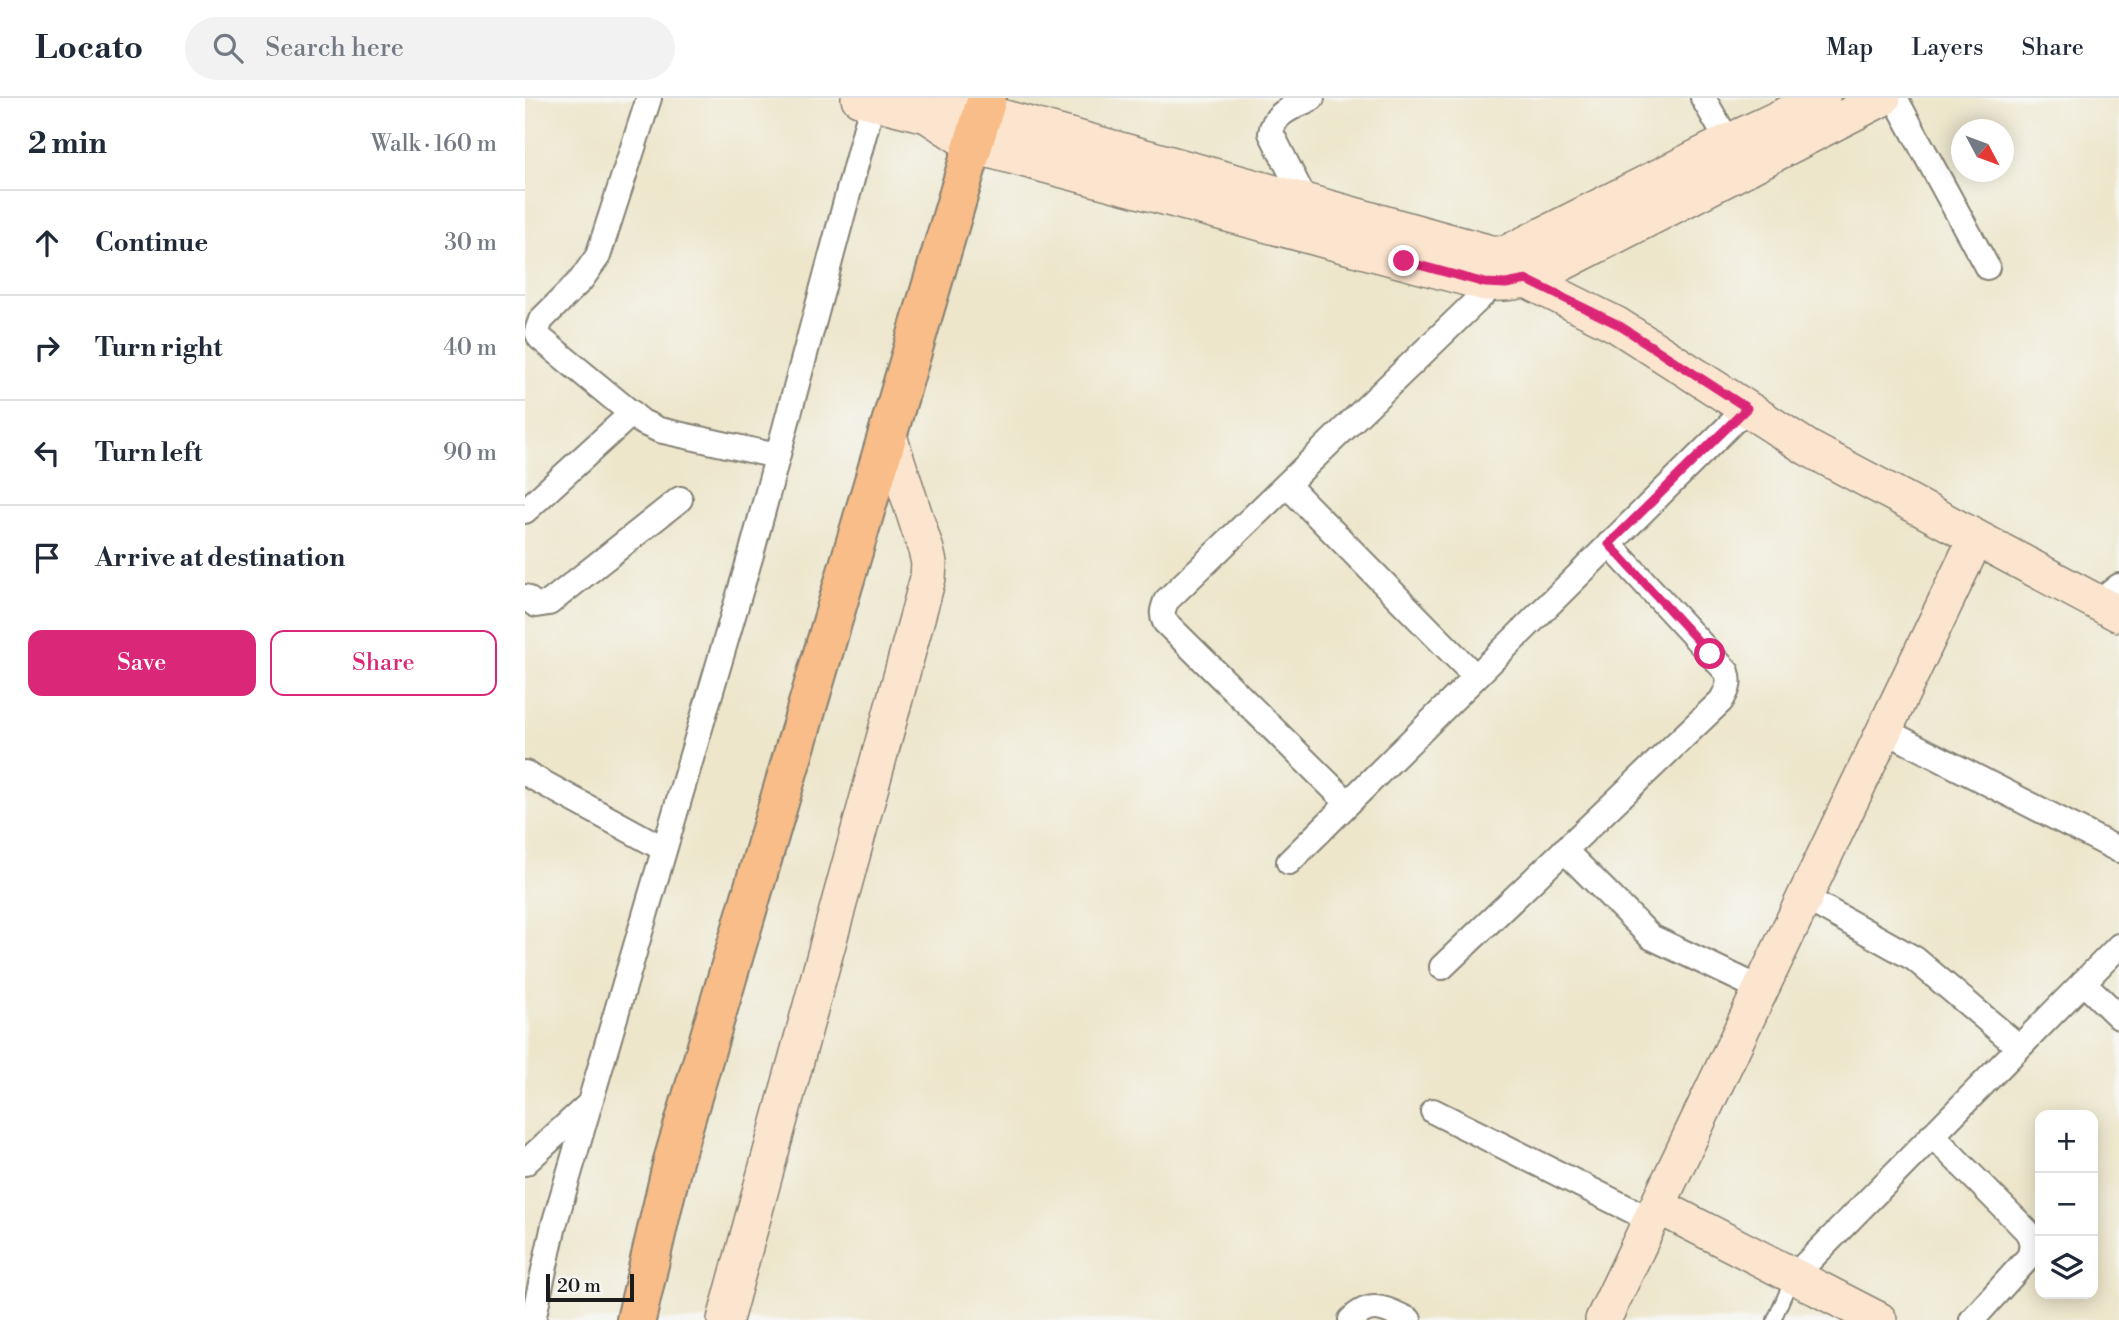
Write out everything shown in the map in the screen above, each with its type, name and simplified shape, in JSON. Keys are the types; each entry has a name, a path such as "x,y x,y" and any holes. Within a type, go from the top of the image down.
{"highway":[{"path":"636,1320 673,1161 981,119"}],"main road":[{"path":"1736,156 1822,98"},
{"path":"1508,273 1510,252 1736,156 1884,98"},
{"path":"866,100 927,115 981,119 1305,200 1491,253 1508,273 1617,324 1808,448 1976,538 2112,601"},
{"path":"981,119 1485,283 1508,273"},
{"path":"725,1320 928,578 926,550 888,433"},
{"path":"1603,1320 1976,538"},
{"path":"1654,1213 1794,1276 1879,1320"}],"street":[{"path":"649,98 598,257 581,280 541,320 531,325 540,338 642,422 659,430 777,456"},
{"path":"1305,200 1271,134 1276,118 1312,98"},
{"path":"1703,98 1736,156"},
{"path":"1895,98 1987,267"},
{"path":"533,1320 550,1238 752,551 866,100"},
{"path":"1348,803 1165,621 1162,616 1166,601 1508,273"},
{"path":"1289,862 1747,408"},
{"path":"525,511 632,413"},
{"path":"1287,485 1475,676"},
{"path":"525,597 536,605 549,603 680,499"},
{"path":"1441,967 1721,701 1727,691 1730,681 1727,672 1609,544"},
{"path":"1884,730 2119,850"},
{"path":"525,773 664,849"},
{"path":"1564,850 1651,937 1761,989"},
{"path":"1804,897 1915,959 2019,1047"},
{"path":"1794,1276 2119,946"},
{"path":"2083,982 2119,1017"},
{"path":"525,1163 589,1104"},
{"path":"1433,1111 1654,1213"},
{"path":"1932,1135 2027,1231 2033,1248 2029,1256 1972,1320"},
{"path":"1351,1320 1359,1312 1371,1307 1384,1309 1409,1320"}],"lane":[{"path":"1774,1320 1794,1276"}],"route":[{"path":"1404,261 1485,283 1506,284 1527,280 1617,324 1747,408 1609,544 1710,654"}]}
